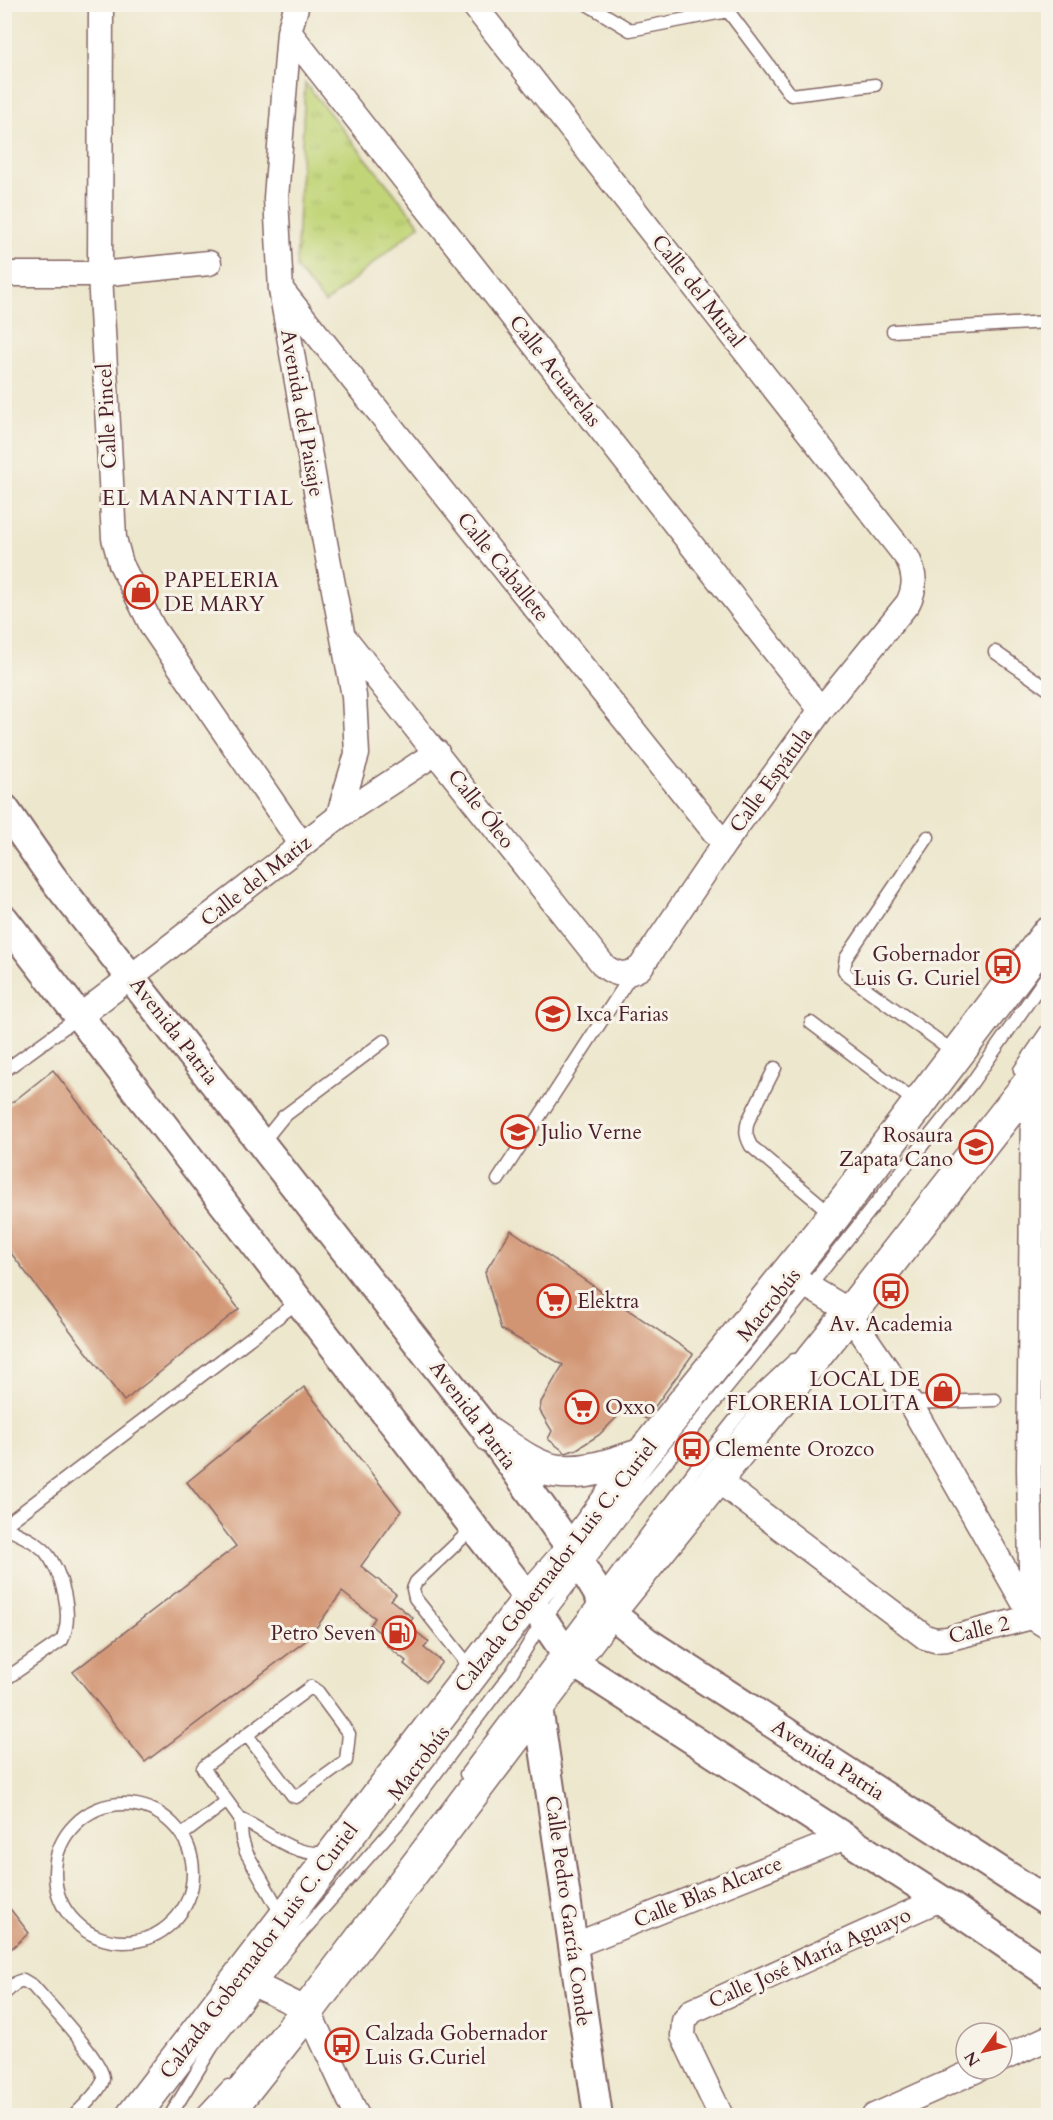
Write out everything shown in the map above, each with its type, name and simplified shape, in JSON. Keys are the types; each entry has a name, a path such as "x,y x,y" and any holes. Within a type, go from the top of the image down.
{"main road":[{"name":"Calzada Gobernador Luis C. Curiel","path":"133,2115 248,1982 284,1919 474,1671 536,1610 578,1559 642,1455 799,1280 834,1215 1048,934"},
{"path":"224,2115 297,2005 537,1707 566,1654 604,1604 716,1479 845,1310 1048,1060"},
{"path":"491,1436 529,1461 554,1471 580,1471 607,1467 642,1455"}],"street":[{"name":"Calle Pincel","path":"101,4 100,274 114,538 121,564 153,628 302,845"},
{"name":"Avenida del Paisaje","path":"297,4 290,32 276,198 281,290 354,696 357,754 338,817"},
{"name":"Calle del Mural","path":"473,4 908,559 915,581"},
{"name":"Calle Acuarelas","path":"290,32 821,710"},
{"path":"4,274 100,274 209,263"},
{"name":"Calle Caballete","path":"281,290 724,844"},
{"name":"Calle Espátula","path":"628,974 640,968 724,844 821,710 908,603 915,581"},
{"name":"Calle Óleo","path":"344,637 604,966 613,973 628,974"},
{"name":"Calle del Matiz","path":"80,1016 338,817 437,752"},
{"name":"Avenida Patria","path":"4,808 52,877 491,1436 578,1559 604,1604 647,1642 1048,1902"},
{"path":"4,919 474,1527 566,1654 843,1838 940,1899 1048,1973"},
{"name":"Calle 2","path":"716,1479 925,1637 935,1640 947,1639 1040,1622 1041,1101"},
{"path":"799,1280 845,1310 910,1403 1040,1622"},
{"name":"Calle Pedro García Conde","path":"537,1707 598,2115"},
{"name":"Calle Blas Alcarce","path":"573,1946 843,1838"},
{"name":"Calle José María Aguayo","path":"721,2115 682,2036 684,2021 692,2011 940,1899"},
{"path":"248,1982 297,2005 357,2115"},
{"path":"1014,2054 1048,2038"},
{"path":"874,2115 954,2080"}],"lane":[{"path":"587,4 630,30 727,8 791,95 875,85"},
{"path":"893,331 1048,322"},
{"path":"994,652 1048,689"},
{"path":"928,837 846,958 844,970 847,975 958,1055"},
{"path":"498,1180 628,974"},
{"name":"Macrobús","path":"578,1559 622,1515 799,1280 971,1084 1048,974"},
{"path":"4,1071 80,1016"},
{"path":"811,1023 919,1105"},
{"path":"1011,1084 1048,1029"},
{"path":"262,1143 283,1117 384,1041"},
{"path":"776,1068 748,1121 746,1134 748,1140 751,1146 834,1215"},
{"path":"604,1604 749,1402 845,1310 934,1185"},
{"path":"4,1680 62,1640 67,1622 66,1597 54,1566 44,1551 30,1540 4,1527 300,1300"},
{"path":"910,1403 995,1400"},
{"path":"474,1527 416,1582 412,1589 415,1598 474,1671"},
{"name":"Macrobús","path":"170,2115 212,2047 248,1982 286,1949 400,1821 512,1672 536,1610"},
{"name":"Macrobús","path":"460,1782 566,1654"},
{"path":"247,1735 296,1797 341,1765 347,1757 350,1734 313,1688 309,1688 203,1768 240,1819 292,1848 319,1854 334,1851"},
{"path":"182,1835 227,1801"},
{"path":"124,1804 146,1808 166,1818 182,1835 191,1856 193,1880 187,1902 174,1921 156,1935 134,1942 111,1942 89,1934 71,1919 59,1899 54,1877 57,1855 66,1834 82,1818 102,1807 124,1804"},
{"path":"240,1819 246,1852 284,1919"},
{"path":"4,1994 23,1980 33,1986 101,2069 103,2078 100,2087 74,2115"},
{"path":"200,2115 233,2081"}],"green space":[{"path":"305,83 420,225 325,303 296,268"}],"building":[{"path":"53,1070 239,1309 124,1401 4,1244 4,1109"},
{"name":"Elektra","path":"511,1230 693,1354 646,1419 626,1405 599,1435 577,1449 566,1453 548,1439 552,1431 540,1411 541,1402 563,1365 501,1329 485,1272"},
{"path":"304,1387 401,1511 361,1566 396,1594 391,1600 413,1618 408,1625 429,1642 424,1648 442,1662 426,1682 404,1664 406,1661 387,1646 391,1641 370,1625 375,1618 342,1592 308,1639 145,1762 73,1672 236,1546 187,1482"},
{"path":"4,1901 29,1933 4,1955"}],"place":[{"name":"PAPELERIA DE MARY","path":"141,592"},
{"name":"Gobernador Luis G. Curiel","path":"1003,966"},
{"name":"Ixca Farias","path":"553,1014"},
{"name":"Julio Verne","path":"518,1132"},
{"name":"Rosaura Zapata Cano","path":"976,1147"},
{"name":"Av. Academia","path":"891,1291"},
{"name":"Elektra","path":"554,1301"},
{"name":"LOCAL DE FLORERIA LOLITA","path":"943,1391"},
{"name":"Oxxo","path":"582,1407"},
{"name":"Clemente Orozco","path":"692,1449"},
{"name":"Petro Seven","path":"399,1633"},
{"name":"Calzada Gobernador Luis G.Curiel","path":"342,2045"}],"district":[{"name":"EL MANANTIAL","path":"198,498"}]}
